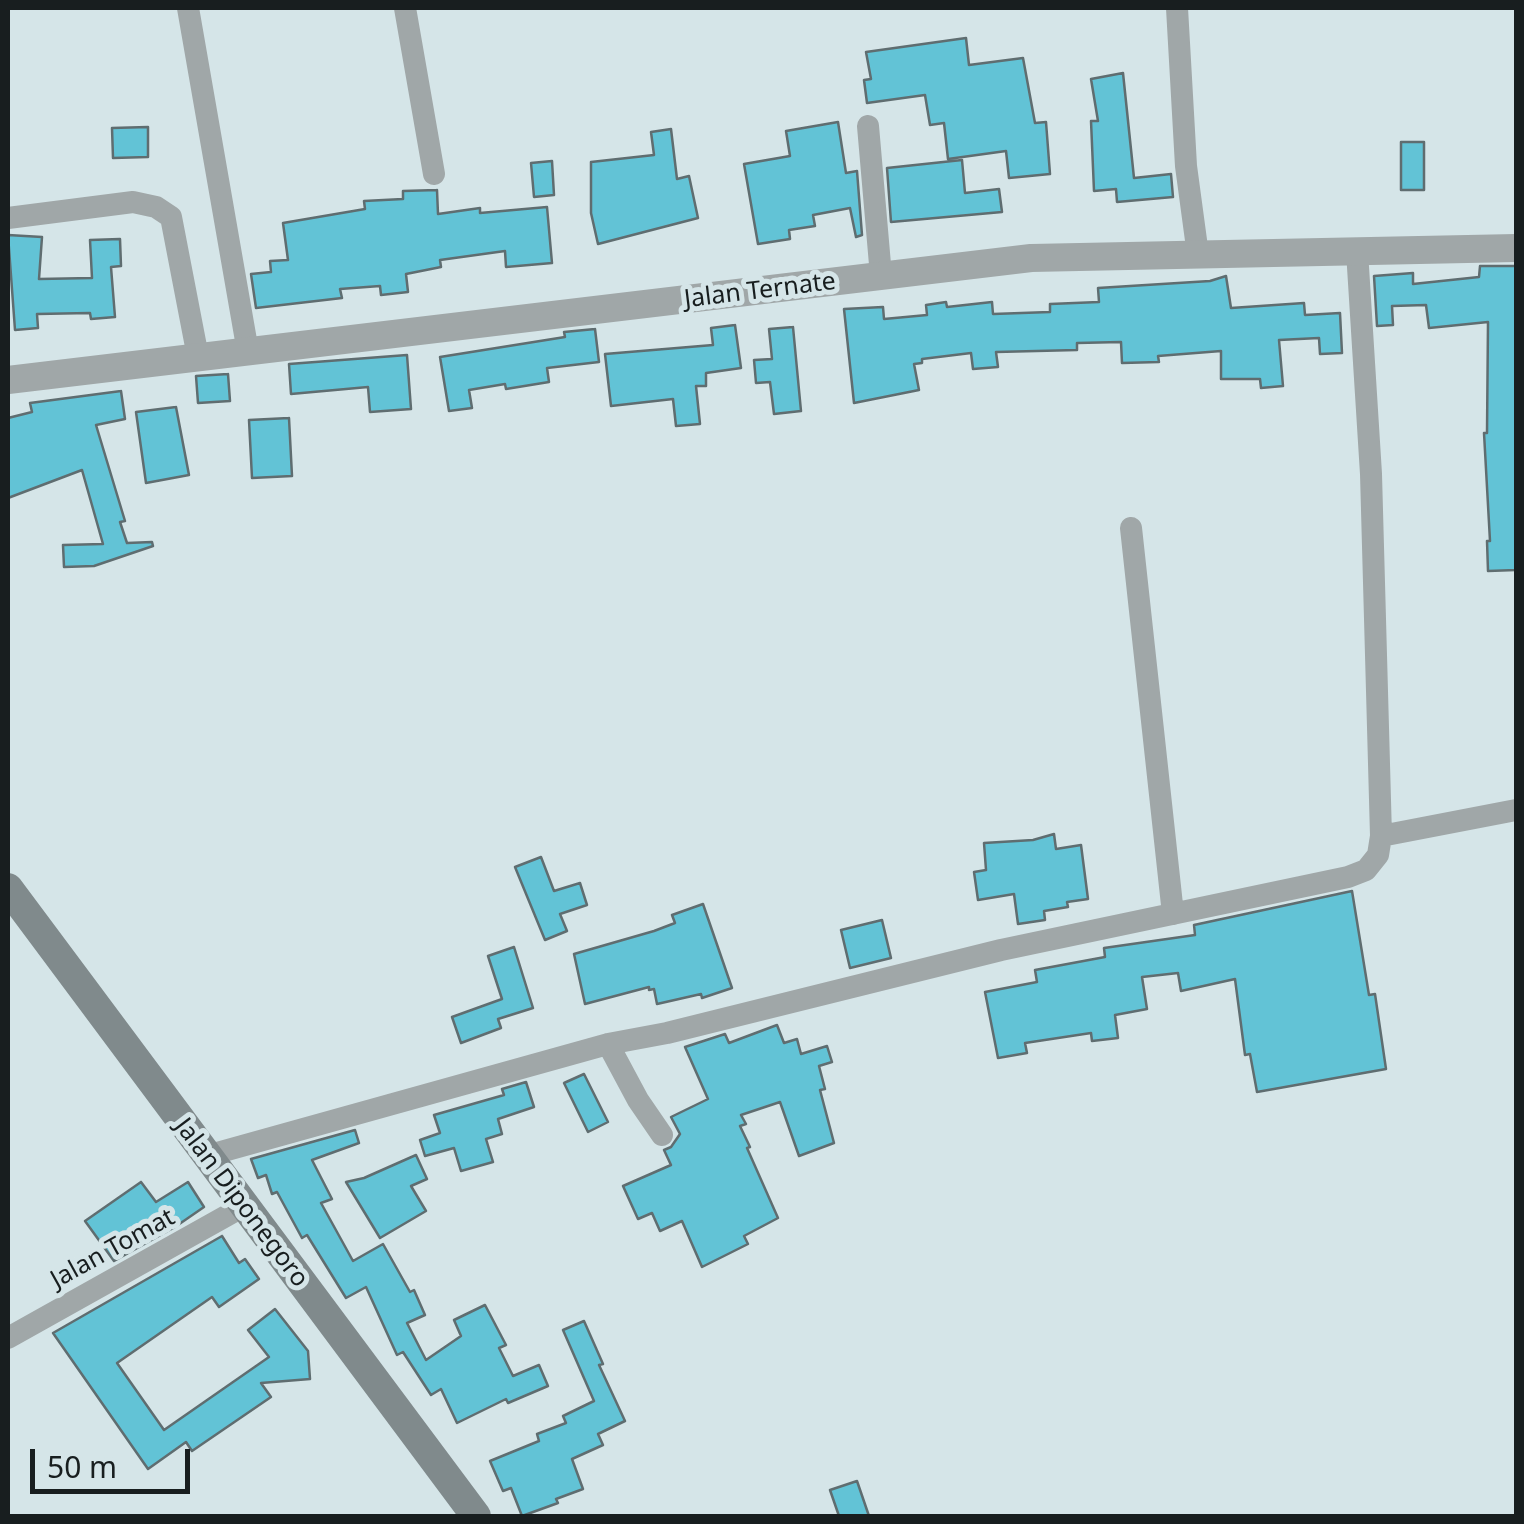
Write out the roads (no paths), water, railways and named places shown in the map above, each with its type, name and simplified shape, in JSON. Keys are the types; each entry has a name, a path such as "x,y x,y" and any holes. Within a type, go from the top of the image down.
{"main road":[{"name":"Jalan Diponegoro","path":"8,888 476,1516"}],"street":[{"path":"188,8 248,352"},
{"path":"405,8 434,174"},
{"path":"1177,8 1186,166 1198,254"},
{"path":"868,126 881,276"},
{"path":"8,218 134,202 172,216 198,358"},
{"name":"Jalan Ternate","path":"8,380 1030,258 1516,248"},
{"path":"206,1156 608,1044 1001,950 1358,874 1374,863 1381,836 1370,474 1357,251"},
{"path":"1131,528 1173,914"},
{"path":"1381,836 1516,810"},
{"path":"608,1044 662,1135"},
{"name":"Jalan Tomat","path":"8,1338 244,1206"}]}
